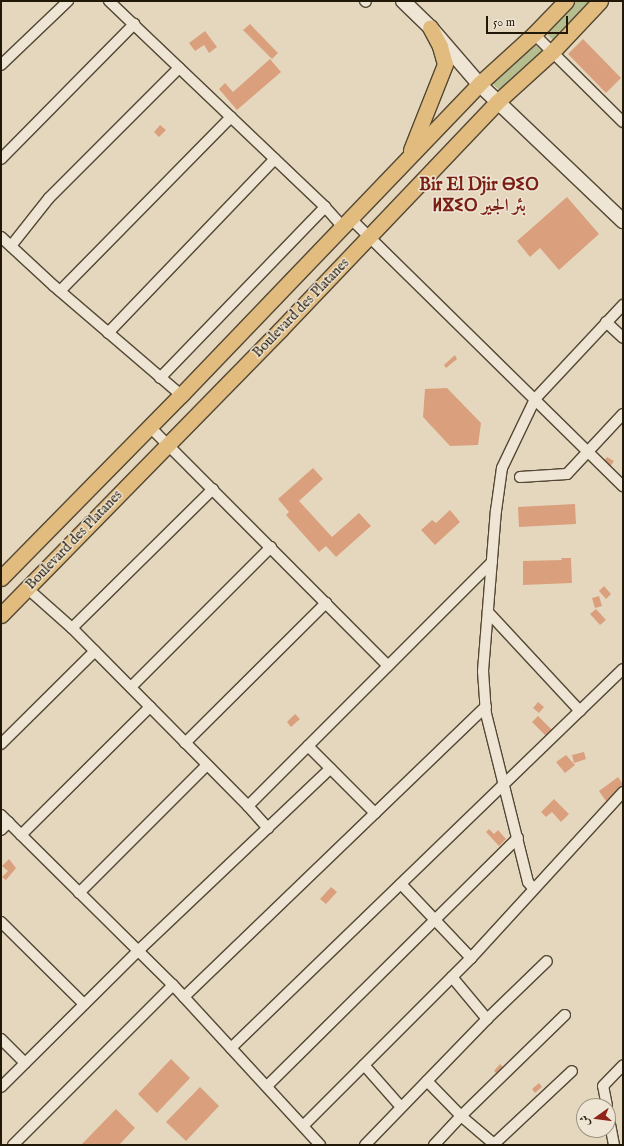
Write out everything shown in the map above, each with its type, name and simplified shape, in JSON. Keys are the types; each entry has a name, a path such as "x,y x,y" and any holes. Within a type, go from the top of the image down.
{"main road":[{"name":"Boulevard des Platanes","path":"1,578 181,395 479,84 534,34 566,1"},
{"name":"Boulevard des Platanes","path":"1,615 280,330 497,102 552,52 600,1"},
{"path":"408,157 445,64 440,46 430,27"}],"street":[{"path":"1,66 68,1"},
{"path":"109,1 325,208 368,237 623,486"},
{"path":"403,1 430,27 479,84 623,221"},
{"path":"1,159 134,24"},
{"path":"534,34 623,122"},
{"path":"10,246 49,198 179,68"},
{"path":"60,291 231,117"},
{"path":"108,332 275,159"},
{"path":"160,378 325,208"},
{"path":"1,237 60,291 181,395"},
{"path":"533,888 528,882 486,714 484,671 496,511 502,468 535,399 623,305"},
{"path":"606,322 623,338"},
{"path":"520,477 567,474 623,414"},
{"path":"150,427 168,443 388,666"},
{"path":"72,628 213,489"},
{"path":"131,687 271,548"},
{"path":"248,806 492,562"},
{"path":"28,588 72,628 268,828"},
{"path":"185,743 326,603"},
{"path":"488,612 580,710"},
{"path":"1,744 95,651"},
{"path":"231,1048 623,669"},
{"path":"184,997 486,706"},
{"path":"21,835 150,707"},
{"path":"308,746 374,813"},
{"path":"80,892 207,765"},
{"path":"1,1087 138,951 330,769"},
{"path":"304,1125 471,958 533,888 623,792"},
{"path":"1,815 173,985 304,1125 320,1145"},
{"path":"1,830 9,822"},
{"path":"267,1086 518,838"},
{"path":"401,884 471,958"},
{"path":"1,922 84,1004"},
{"path":"365,1145 487,1018 548,961"},
{"path":"452,977 487,1018"},
{"path":"13,1145 173,985"},
{"path":"434,1145 461,1116 566,1015"},
{"path":"1,1039 25,1063"},
{"path":"364,1065 401,1107"},
{"path":"605,1098 603,1086 623,1065"},
{"path":"427,1081 461,1116 494,1144 572,1071"}],"green space":[{"path":"571,1 593,1 554,41 543,30"},
{"path":"531,41 543,52 503,94 491,82"}],"building":[{"path":"250,24 278,53 272,59 243,30"},
{"path":"205,31 217,47 209,53 204,45 195,51 189,43"},
{"path":"583,39 621,78 606,93 568,54"},
{"path":"270,59 281,72 237,110 219,89 225,83 233,92"},
{"path":"160,125 166,130 159,137 154,132"},
{"path":"567,197 599,234 559,270 540,248 530,257 517,241"},
{"path":"455,355 457,359 446,368 444,365"},
{"path":"447,388 481,423 478,445 450,446 423,417 425,389"},
{"path":"607,457 614,461 605,474 598,469"},
{"path":"313,468 323,479 299,501 332,537 359,513 371,526 336,557 326,546 319,552 286,515 289,512 278,499"},
{"path":"575,504 576,524 519,527 518,507"},
{"path":"450,510 460,522 435,545 421,530 432,520 436,523"},
{"path":"561,558 571,558 572,583 523,585 523,561 562,560"},
{"path":"604,586 611,594 606,599 599,591"},
{"path":"599,596 602,606 595,608 592,598"},
{"path":"596,609 606,620 600,625 590,614"},
{"path":"538,702 544,707 539,713 533,708"},
{"path":"295,714 300,719 291,727 287,722"},
{"path":"538,716 557,735 551,741 532,722"},
{"path":"584,752 586,759 574,763 572,755"},
{"path":"566,755 575,765 565,773 556,762"},
{"path":"618,777 623,784 623,793 608,804 599,791"},
{"path":"554,799 569,814 561,822 552,812 546,817 541,812"},
{"path":"489,829 494,834 498,830 506,839 499,846 486,832"},
{"path":"9,859 16,868 6,880 2,877 8,871 2,866"},
{"path":"331,887 337,892 326,904 320,899"},
{"path":"171,1059 190,1078 157,1113 138,1094"},
{"path":"500,1064 504,1068 498,1075 494,1071"},
{"path":"539,1083 542,1087 535,1093 532,1089"},
{"path":"200,1087 219,1106 186,1141 166,1122"},
{"path":"116,1109 135,1128 119,1145 82,1144"}],"district":[{"name":"Bir El Djir ⴱⵉⵔ ⵍⴵⵉⵔ بئر الجير","path":"479,197"}]}
